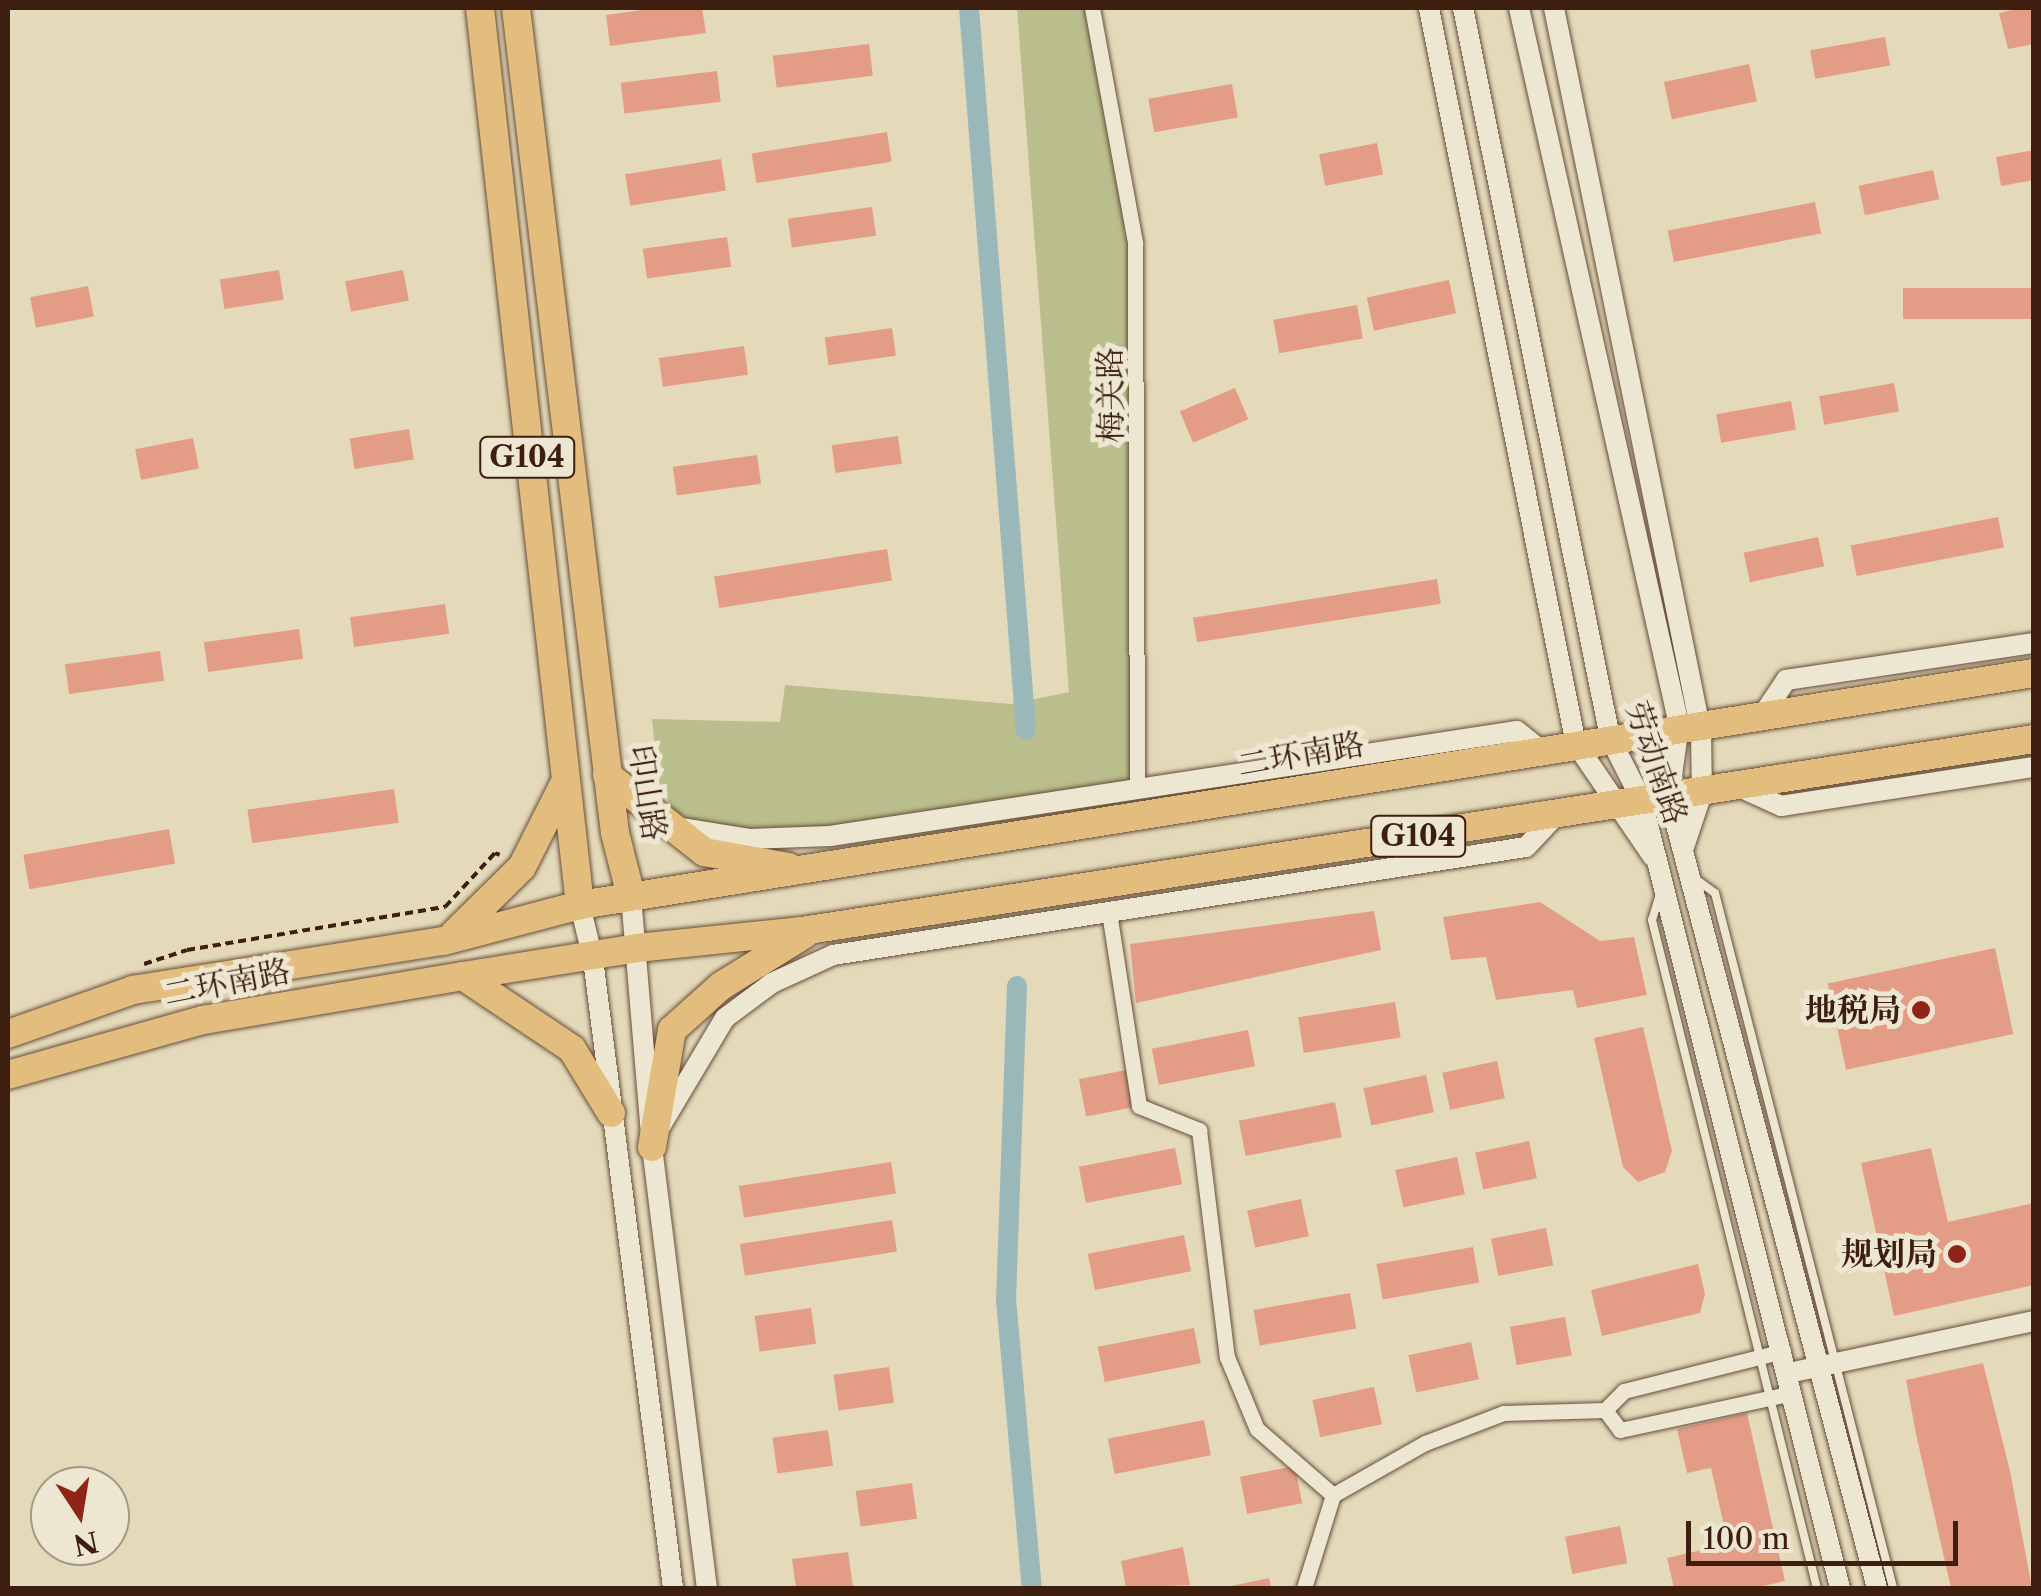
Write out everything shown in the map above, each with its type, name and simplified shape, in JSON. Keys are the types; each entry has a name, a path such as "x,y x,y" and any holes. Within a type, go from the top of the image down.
{"highway":[{"name":"G104","path":"444,942 580,905 563,785 480,8"},
{"name":"印山路","path":"516,8 608,775 631,896"},
{"name":"二环南路","path":"580,905 815,872 1689,724 2034,672"},
{"name":"G104","path":"464,976 593,959 636,948 814,929 2034,739"},
{"path":"608,775 665,826 704,852 815,872"},
{"path":"444,942 522,867 563,785"},
{"path":"652,1142 672,1030 720,986 814,929"},
{"name":"二环南路","path":"8,1034 133,990 444,942"},
{"path":"464,976 572,1049 611,1113"},
{"name":"二环南路","path":"8,1076 203,1020 464,976"}],"main road":[{"path":"1428,8 1576,744 1612,806 1658,862"},
{"name":"劳动南路","path":"1463,8 1610,738 1655,800 1682,852 1826,1366 1878,1588"},
{"name":"劳动南路","path":"1518,8 1689,724 1655,800 1658,862 1840,1588"},
{"path":"1554,8 1702,793 1682,852"},
{"path":"1764,713 1786,680 2034,643"},
{"path":"665,826 749,839 830,836 1137,786 1517,731 1539,749"},
{"path":"1739,787 1780,806 2034,767"},
{"path":"652,1142 725,1018 772,984 833,955 1526,847 1557,814"},
{"name":"印山路","path":"631,896 652,1142 707,1588"},
{"path":"580,905 593,959 673,1588"},
{"path":"1791,1383 1826,1366 2034,1321"}],"street":[{"name":"梅关路","path":"1092,8 1135,243 1137,786"},
{"path":"1109,912 1139,1106 1199,1130 1227,1357 1257,1429 1333,1495"},
{"path":"1304,1588 1333,1495 1425,1443 1504,1413 1605,1410 1624,1391 1783,1352"},
{"path":"1605,1410 1620,1430 1769,1398 1791,1383"}],"lane":[{"path":"1664,885 1652,920 1757,1358 1817,1588"},
{"path":"1826,1366 1892,1588"}],"path":[{"path":"133,968 186,950 445,907 495,853 522,867"}],"green space":[{"path":"1017,8 1092,8 1135,243 1137,786 830,836 682,828 658,780 652,719 780,722 785,685 1011,704 1069,692"}],"building":[{"path":"656,8 702,8 706,33 610,46 606,15"},
{"path":"2034,8 2034,44 2008,49 1999,13"},
{"path":"1885,37 1890,66 1815,79 1810,50"},
{"path":"869,44 873,76 777,88 773,56"},
{"path":"1749,64 1757,101 1672,119 1664,82"},
{"path":"717,71 721,102 625,114 621,83"},
{"path":"1232,84 1238,117 1154,132 1148,99"},
{"path":"887,132 892,162 756,183 752,153"},
{"path":"1377,143 1383,174 1325,186 1319,154"},
{"path":"2034,150 2034,180 2001,186 1996,157"},
{"path":"721,159 726,191 630,206 625,174"},
{"path":"1933,170 1939,199 1865,215 1859,186"},
{"path":"1815,202 1821,233 1674,262 1668,231"},
{"path":"872,207 876,236 792,248 788,219"},
{"path":"727,237 731,267 647,279 643,249"},
{"path":"279,270 284,300 224,309 220,279"},
{"path":"403,270 409,300 351,312 345,281"},
{"path":"1449,280 1456,313 1374,331 1367,297"},
{"path":"88,286 94,316 36,328 30,297"},
{"path":"1903,288 2034,288 2034,319 1903,319"},
{"path":"1357,305 1363,338 1279,353 1273,320"},
{"path":"892,328 896,356 829,365 825,337"},
{"path":"744,346 748,375 663,387 659,358"},
{"path":"1894,383 1899,412 1824,425 1819,396"},
{"path":"1235,388 1248,419 1193,443 1180,411"},
{"path":"1791,401 1796,430 1721,443 1716,414"},
{"path":"409,429 414,460 355,469 350,438"},
{"path":"898,436 902,464 836,473 832,445"},
{"path":"193,438 199,468 141,480 135,449"},
{"path":"757,455 761,484 677,496 673,467"},
{"path":"1998,517 2004,547 1857,576 1851,546"},
{"path":"1818,537 1824,566 1750,582 1744,553"},
{"path":"887,549 892,581 719,608 714,576"},
{"path":"1437,579 1441,604 1197,642 1193,618"},
{"path":"445,604 449,634 354,647 350,617"},
{"path":"299,629 303,659 208,672 204,642"},
{"path":"160,651 164,681 69,694 65,664"},
{"path":"394,789 399,823 252,843 247,810"},
{"path":"169,829 175,863 29,889 23,855"},
{"path":"1540,902 1600,941 1634,937 1647,995 1577,1008 1573,990 1496,1000 1486,957 1451,960 1443,917"},
{"path":"1374,911 1381,950 1136,1003 1130,944"},
{"name":"地税局","path":"1995,948 2013,1034 1846,1070 1828,984"},
{"path":"1395,1002 1401,1038 1304,1053 1298,1017"},
{"path":"1643,1027 1672,1151 1665,1172 1638,1182 1623,1167 1594,1038"},
{"path":"1248,1030 1255,1066 1159,1085 1152,1049"},
{"path":"1497,1061 1505,1098 1450,1110 1442,1073"},
{"path":"1126,1070 1133,1107 1086,1116 1079,1079"},
{"path":"1426,1075 1434,1112 1371,1125 1363,1088"},
{"path":"1335,1102 1342,1137 1246,1156 1239,1121"},
{"path":"1529,1141 1537,1178 1483,1190 1475,1152"},
{"path":"1175,1148 1182,1184 1086,1203 1079,1167"},
{"name":"规划局","path":"1931,1148 1948,1222 2034,1203 2034,1285 1894,1316 1861,1163"},
{"path":"1457,1157 1465,1194 1403,1207 1395,1170"},
{"path":"891,1162 896,1194 744,1218 739,1186"},
{"path":"1301,1199 1309,1236 1255,1248 1247,1210"},
{"path":"892,1220 897,1252 745,1276 740,1244"},
{"path":"1546,1228 1553,1265 1498,1276 1491,1239"},
{"path":"1184,1235 1191,1271 1095,1290 1088,1254"},
{"path":"1473,1247 1479,1282 1383,1299 1376,1264"},
{"path":"1698,1264 1705,1294 1700,1313 1602,1336 1591,1290"},
{"path":"1350,1293 1356,1328 1260,1345 1253,1310"},
{"path":"811,1308 816,1344 760,1352 755,1316"},
{"path":"1565,1317 1572,1355 1517,1365 1510,1327"},
{"path":"1194,1328 1201,1363 1105,1382 1098,1347"},
{"path":"1471,1342 1479,1379 1416,1392 1408,1355"},
{"path":"1983,1363 2010,1471 2032,1588 1951,1588 1916,1434 1906,1380"},
{"path":"889,1367 894,1403 839,1410 834,1375"},
{"path":"1374,1387 1382,1424 1320,1437 1312,1400"},
{"path":"1747,1413 1785,1581 1754,1588 1674,1588 1667,1558 1728,1544 1711,1468 1687,1473 1677,1429"},
{"path":"1204,1420 1211,1455 1115,1474 1108,1439"},
{"path":"828,1430 833,1466 778,1473 773,1438"},
{"path":"1295,1466 1302,1503 1247,1514 1240,1477"},
{"path":"912,1483 917,1519 861,1527 856,1491"},
{"path":"1620,1526 1627,1563 1572,1574 1565,1537"},
{"path":"1183,1547 1190,1585 1126,1588 1121,1561"},
{"path":"848,1552 853,1587 796,1588 792,1559"},
{"path":"1269,1578 1271,1588 1226,1587"}],"waterway":[{"path":"969,8 1026,730"},
{"path":"1017,986 1006,1299 1032,1588"}],"place":[{"name":"地税局","path":"1921,1010"},
{"name":"规划局","path":"1957,1254"}]}
